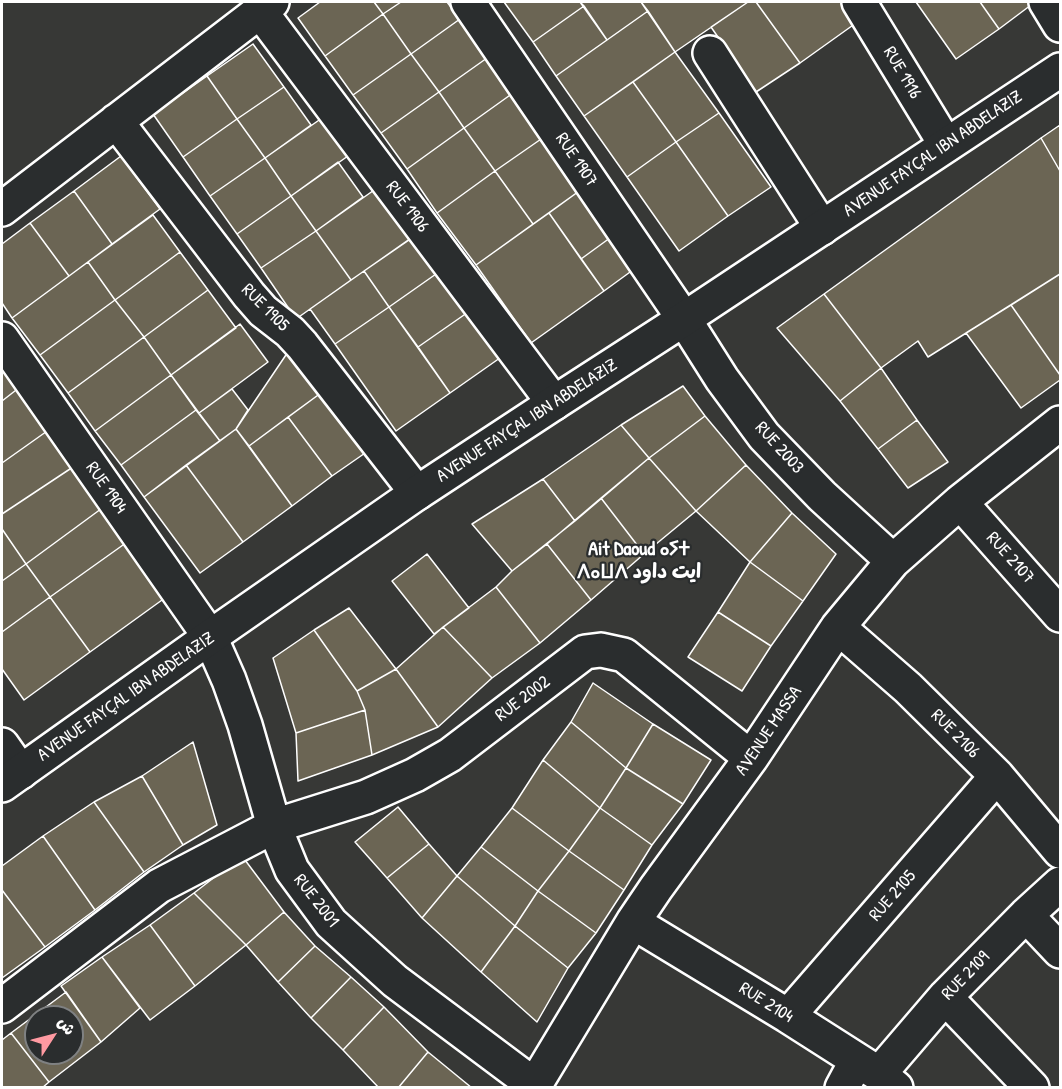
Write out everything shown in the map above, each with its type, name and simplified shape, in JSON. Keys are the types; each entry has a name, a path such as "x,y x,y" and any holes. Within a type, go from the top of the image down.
{"street":[{"name":"RUE 1907","path":"468,2 684,319"},
{"name":"RUE 1916","path":"859,2 946,145"},
{"path":"1046,2 1060,25"},
{"path":"2,209 266,6"},
{"name":"RUE 1906","path":"266,6 554,403"},
{"path":"710,53 822,228"},
{"name":"AVENUE FAYÇAL IBN ABDELAZIZ","path":"11,778 417,494 1060,70"},
{"name":"RUE 1905","path":"116,121 249,295 263,311 290,332 302,345 417,494"},
{"name":"RUE 2003","path":"684,319 722,379 764,436 822,496 893,561"},
{"name":"RUE 1904","path":"2,339 210,637"},
{"name":"AVENUE MASSA","path":"533,1086 633,922 751,758 838,627 893,561 960,502 1060,423"},
{"name":"RUE 2107","path":"960,502 1060,615"},
{"name":"RUE 2106","path":"838,627 908,687 997,776 1060,851"},
{"name":"RUE 2001","path":"210,637 241,714 274,825 292,870 331,923 395,981 533,1086"},
{"name":"RUE 2002","path":"2,1006 159,886 274,825 366,797 415,775 450,755 585,652 601,650 624,655 751,758"},
{"path":"2,745 11,778"},
{"name":"RUE 2105","path":"788,1016 997,776"},
{"name":"RUE 2109","path":"869,1077 1026,915 1060,884"},
{"path":"1026,915 1060,951"},
{"name":"RUE 2104","path":"633,922 788,1016 869,1077"},
{"path":"945,997 1032,1088"}],"building":[{"path":"320,2 374,2 383,14 325,56 298,18"},
{"path":"374,2 401,2 383,14"},
{"path":"401,2 447,2 460,19 411,54 383,14"},
{"path":"504,2 580,2 584,6 533,42"},
{"path":"580,2 641,2 648,11 607,40"},
{"path":"641,2 748,2 675,52"},
{"path":"748,2 756,2 800,63 756,92 711,27"},
{"path":"756,2 851,2 863,18 800,63"},
{"path":"916,2 980,2 999,29 956,59"},
{"path":"980,2 1035,2 999,29"},
{"path":"584,6 607,40 556,76 533,42"},
{"path":"648,11 675,52 584,116 556,76"},
{"path":"383,14 411,54 353,95 325,56"},
{"path":"460,19 487,58 439,92 411,54"},
{"path":"253,44 284,87 237,119 207,76"},
{"path":"675,52 719,113 676,142 633,82"},
{"path":"411,54 439,92 381,133 353,95"},
{"path":"487,58 513,93 464,128 439,92"},
{"path":"207,76 237,119 183,157 153,114"},
{"path":"633,82 676,142 627,177 584,116"},
{"path":"284,87 311,125 265,158 237,119"},
{"path":"439,92 464,128 407,169 381,133"},
{"path":"513,93 544,137 495,171 464,128"},
{"path":"719,113 771,187 728,216 676,142"},
{"path":"322,118 348,156 291,196 265,158"},
{"path":"237,119 265,158 210,196 183,157"},
{"path":"1060,125 1060,171 1041,138"},
{"path":"464,128 495,171 437,213 407,169"},
{"path":"544,137 582,189 533,224 495,171"},
{"path":"1041,138 1060,171 1060,274 928,357 918,341 881,368 824,294"},
{"path":"676,142 728,216 679,251 627,177"},
{"path":"121,156 160,209 112,244 74,191"},
{"path":"265,158 291,196 237,234 210,196"},
{"path":"338,162 363,197 316,231 291,196"},
{"path":"495,171 533,224 476,265 437,213"},
{"path":"377,188 412,238 351,280 316,231"},
{"path":"582,189 614,235 581,259 549,213"},
{"path":"74,191 112,244 69,276 30,223"},
{"path":"291,196 316,231 261,268 237,234"},
{"path":"549,213 604,291 531,343 476,265"},
{"path":"153,215 180,252 115,300 88,262"},
{"path":"30,223 69,276 12,318 2,303 2,244"},
{"path":"316,231 351,280 296,319 261,268"},
{"path":"421,231 446,267 389,307 364,271"},
{"path":"614,235 637,267 604,291 581,259"},
{"path":"180,252 208,290 144,337 115,300"},
{"path":"88,262 115,300 40,355 12,318"},
{"path":"446,267 474,308 418,347 389,307"},
{"path":"364,271 389,307 335,344 310,309"},
{"path":"1060,274 1060,375 1011,305"},
{"path":"208,290 236,328 171,375 144,337"},
{"path":"824,294 881,368 840,401 777,328"},
{"path":"115,300 144,337 68,393 40,355"},
{"path":"1011,305 1060,375 1060,380 1021,408 966,333"},
{"path":"389,307 450,393 396,431 335,344"},
{"path":"474,308 507,353 450,393 418,347"},
{"path":"240,324 268,362 199,413 171,375"},
{"path":"144,337 171,375 95,431 68,393"},
{"path":"294,343 325,390 249,446 236,429"},
{"path":"2,362 20,387 2,401"},
{"path":"881,368 917,420 878,449 840,401"},
{"path":"171,375 196,410 121,465 95,431"},
{"path":"683,386 705,416 649,458 621,425"},
{"path":"20,387 50,429 2,463 2,401"},
{"path":"232,389 248,410 236,429 220,441 199,413"},
{"path":"325,390 368,451 332,476 288,417"},
{"path":"196,410 220,441 144,497 121,465"},
{"path":"705,416 746,465 696,511 649,458"},
{"path":"288,417 332,476 292,506 249,446"},
{"path":"917,420 948,462 908,488 878,449"},
{"path":"621,425 649,458 575,521 543,479"},
{"path":"50,429 76,465 2,514 2,463"},
{"path":"236,429 292,506 243,542 186,465"},
{"path":"649,458 696,511 644,554 601,498"},
{"path":"76,465 105,506 26,564 2,529 2,514"},
{"path":"186,465 243,542 200,573 144,497"},
{"path":"746,465 792,513 750,562 696,511"},
{"path":"543,479 575,521 512,571 472,524"},
{"path":"601,498 644,554 591,600 547,544"},
{"path":"105,506 130,540 50,597 26,564"},
{"path":"792,513 836,554 803,601 750,562"},
{"path":"2,529 26,564 2,581"},
{"path":"130,540 169,595 90,652 50,597"},
{"path":"547,544 591,600 540,643 496,587 512,571"},
{"path":"427,554 469,608 434,634 392,581"},
{"path":"750,562 803,601 771,646 718,612"},
{"path":"26,564 50,597 2,632 2,581"},
{"path":"496,587 540,643 492,678 443,627"},
{"path":"50,597 90,652 24,700 2,669 2,632"},
{"path":"349,608 396,669 357,691 314,630"},
{"path":"718,612 771,646 742,691 688,657"},
{"path":"443,627 492,678 438,727 396,669"},
{"path":"314,630 357,691 365,710 296,733 273,658"},
{"path":"396,669 438,727 372,755 365,710 357,691"},
{"path":"593,683 653,724 626,768 571,722"},
{"path":"365,710 372,755 298,781 296,733"},
{"path":"571,722 626,768 600,808 543,760"},
{"path":"653,724 711,760 683,804 626,768"},
{"path":"193,742 217,825 183,845 142,776"},
{"path":"543,760 600,808 569,851 512,808"},
{"path":"626,768 683,804 652,845 600,808"},
{"path":"142,776 183,845 144,872 94,802"},
{"path":"94,802 144,872 95,910 43,836"},
{"path":"398,807 429,844 387,878 355,842"},
{"path":"512,808 569,851 538,891 481,847"},
{"path":"600,808 652,845 624,890 569,851"},
{"path":"43,836 95,910 45,947 2,890 2,866"},
{"path":"429,844 457,876 422,918 387,878"},
{"path":"481,847 538,891 515,926 457,876"},
{"path":"569,851 624,890 596,933 538,891"},
{"path":"242,856 284,912 246,945 194,893"},
{"path":"457,876 515,926 481,972 422,918"},
{"path":"2,890 45,947 2,978"},
{"path":"538,891 596,933 568,968 515,926"},
{"path":"194,893 246,945 195,986 150,925"},
{"path":"284,912 315,946 278,982 246,945"},
{"path":"150,925 195,986 150,1020 102,957"},
{"path":"515,926 568,968 537,1022 481,972"},
{"path":"315,946 351,977 311,1018 278,982"},
{"path":"102,957 140,1008 101,1042 84,1018 84,1005 75,1005 61,986"},
{"path":"351,977 384,1007 343,1050 311,1018"},
{"path":"66,992 75,1005 49,1005"},
{"path":"384,1007 428,1052 398,1088 379,1088 343,1050"},
{"path":"84,1018 101,1042 84,1055"},
{"path":"24,1023 24,1050 11,1033"},
{"path":"11,1033 24,1050 24,1065 36,1065 49,1082 42,1088 2,1088 2,1040"},
{"path":"428,1052 472,1088 398,1088"},
{"path":"36,1065 71,1065 49,1082"}],"district":[{"name":"Ait Daoud ⴰⵢⵜ ⴷⴰⵡⴷ ايت داود","path":"639,562"}]}
